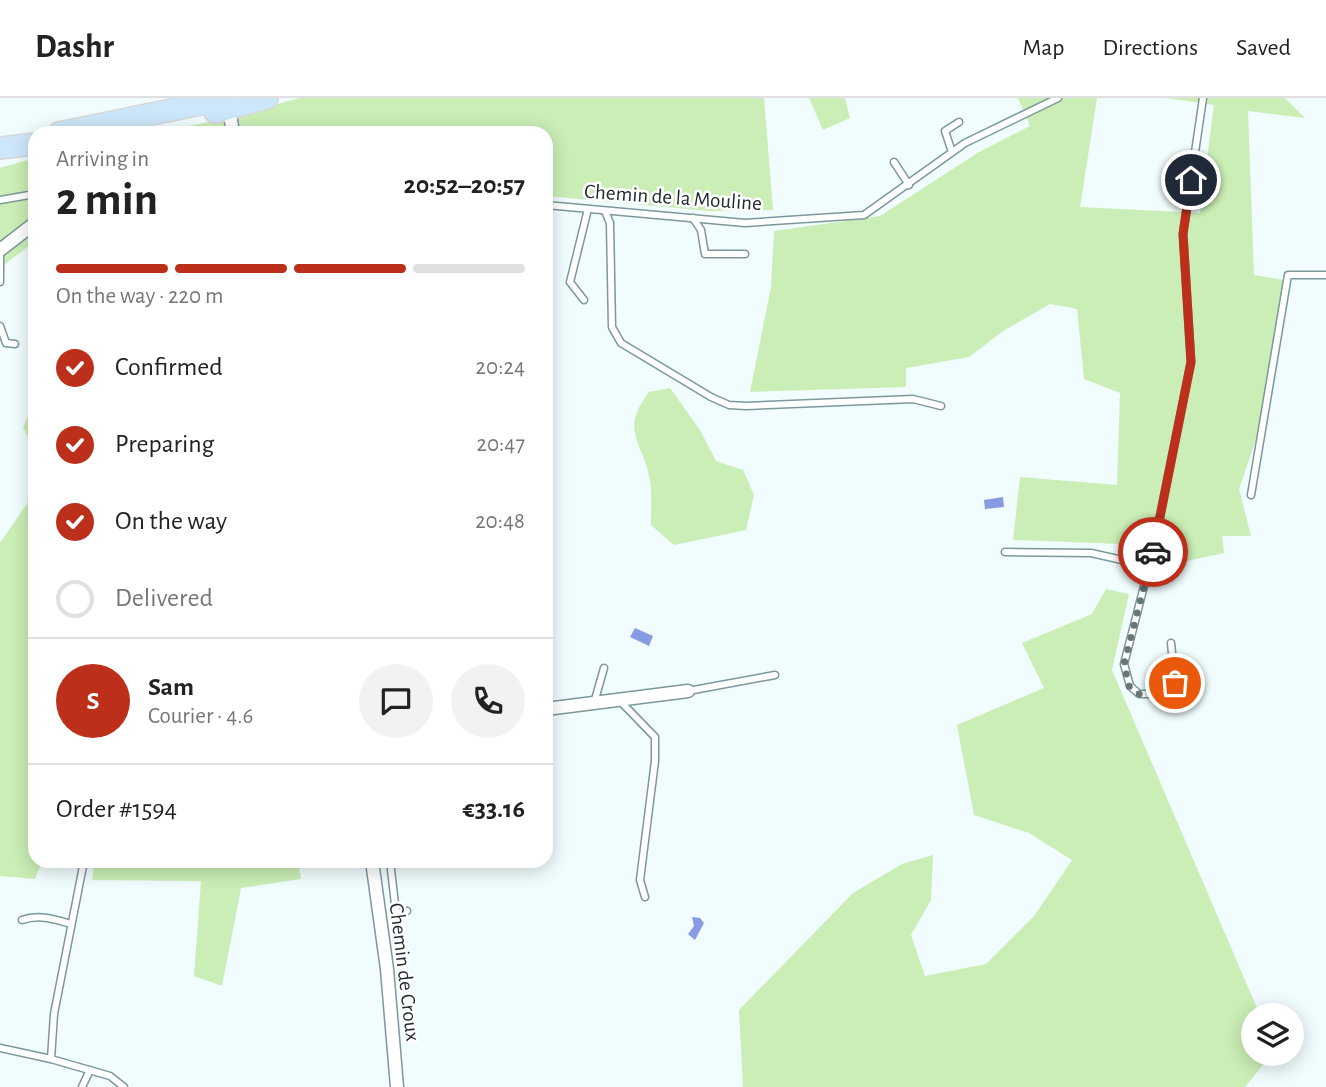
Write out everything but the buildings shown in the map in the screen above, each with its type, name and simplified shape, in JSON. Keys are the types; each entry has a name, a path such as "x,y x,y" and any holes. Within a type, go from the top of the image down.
{"main road":[{"path":"97,126 228,102 267,98"},
{"path":"140,126 228,102"},
{"path":"2,148 28,143"}],"street":[{"path":"228,102 232,126"},
{"path":"0,249 28,228"},
{"path":"553,708 688,691"},
{"name":"Chemin de Croux","path":"373,868 387,969 397,1087"}],"lane":[{"name":"Chemin de la Mouline","path":"553,206 745,223 864,215 965,142 1058,98"},
{"path":"1171,643 1175,683 1151,694 1139,694 1129,686 1124,664 1149,566 1191,362 1183,234 1203,98"},
{"path":"952,152 945,131 959,122"},
{"path":"894,162 909,185"},
{"path":"0,200 28,195"},
{"path":"584,300 570,282 588,209"},
{"path":"605,211 610,223 612,327 621,343 711,397 729,405 746,406 913,399 941,406"},
{"path":"693,218 701,230 705,254 745,254"},
{"path":"0,249 0,282"},
{"path":"1251,495 1288,275 1326,275"},
{"path":"0,326 6,343 15,344"},
{"path":"1005,552 1091,553 1149,566"},
{"path":"594,703 604,668"},
{"path":"688,691 775,675"},
{"path":"620,700 654,737 655,761 640,880 645,897"},
{"path":"51,1059 54,1014 83,868"},
{"path":"391,868 396,913 407,911"},
{"path":"22,920 32,916 49,917 71,924"},
{"path":"0,1048 110,1076 124,1087"},
{"path":"82,1087 90,1070"}],"green space":[{"path":"300,98 764,98 773,210 709,211 553,197 553,126 188,126"},
{"path":"809,98 845,98 850,118 823,130"},
{"path":"1018,98 1097,98 1080,207 1200,213 1214,105 1166,98 1285,98 1305,118 1248,111 1254,275 1290,281 1270,399 1239,489 1251,536 1222,536 1224,553 1169,565 1121,544 1013,540 1020,477 1117,485 1120,393 1084,379 1077,309 1050,304 1003,331 969,357 906,368 906,387 750,392 771,287 774,231 880,216 979,152 1030,126"},
{"path":"28,160 28,246 0,268 0,168"},
{"path":"670,388 700,430 716,461 743,470 754,495 746,530 674,545 651,525 650,480 634,427 640,406 649,392"},
{"path":"28,416 28,437 23,427"},
{"path":"28,502 28,868 39,868 35,879 0,876 0,543"},
{"path":"1106,589 1129,594 1112,670 1255,1003 1241,1003 1241,1066 1262,1066 1245,1087 743,1087 739,1010 853,893 902,864 933,855 931,900 911,935 925,976 986,964 1035,915 1072,860 1029,833 974,815 957,725 1044,688 1022,643 1092,614"},
{"path":"94,868 299,868 301,879 241,888 222,986 194,976 201,881 92,880"}],"water":[{"path":"1003,497 1004,507 985,509 984,500"},
{"path":"635,628 653,636 649,646 630,637"},
{"path":"692,917 700,918 704,923 695,940 688,934 694,926"}],"way so far":[{"path":"1153,552 1124,664 1129,686 1139,694 1151,694 1175,683"}],"route":[{"path":"1153,552 1191,362 1183,234 1191,180"}]}
